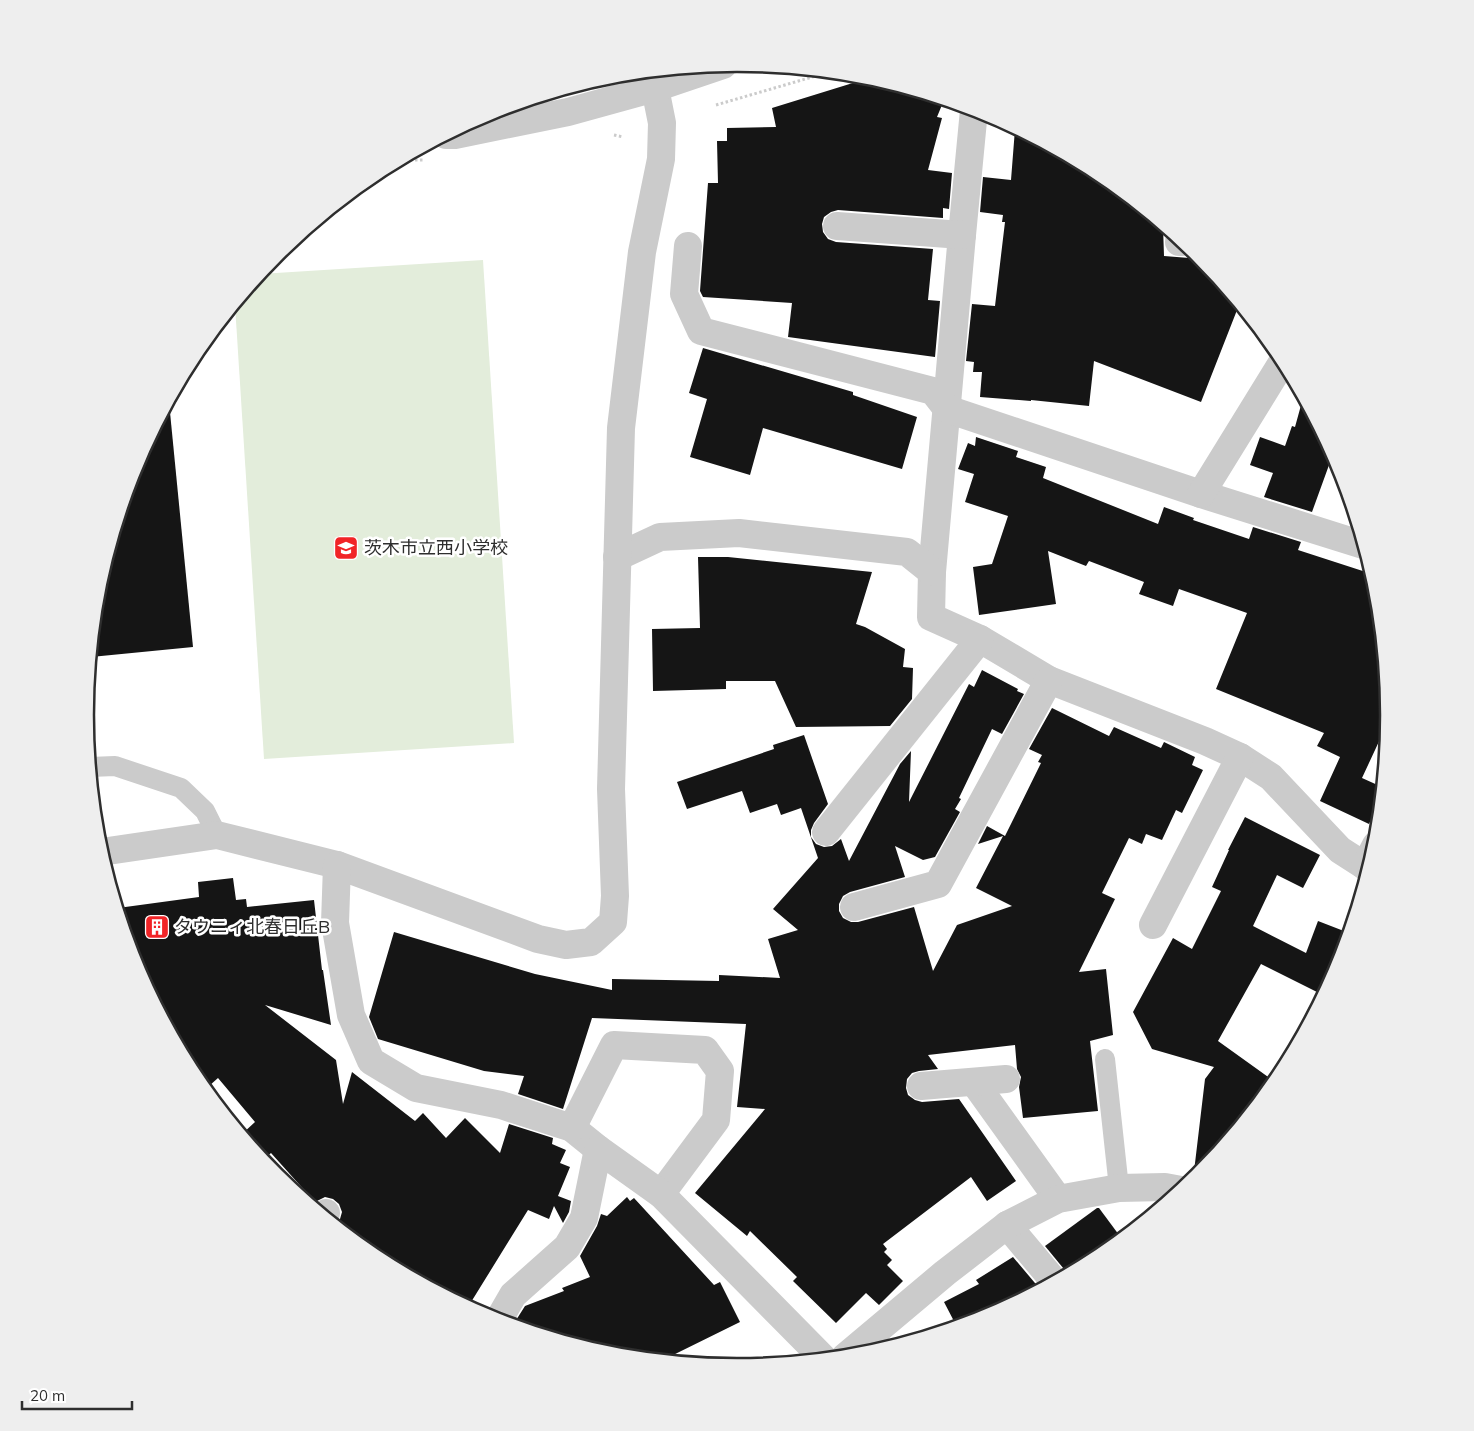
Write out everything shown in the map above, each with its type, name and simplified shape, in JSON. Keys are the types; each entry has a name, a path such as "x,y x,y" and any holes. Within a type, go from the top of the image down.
{"street":[{"path":"466,133 568,112 655,88 697,74"},
{"path":"108,851 217,835 337,865 538,939 566,945 591,942 613,922 615,896 611,789 621,428 642,252 661,159 662,123 655,88"},
{"path":"973,118 932,572 931,617 980,639 1049,680 1205,741 1240,757 1271,777 1340,850 1364,858"},
{"path":"837,226 962,235"},
{"path":"688,246 684,294 701,331 933,390 947,409 1201,494 1356,543"},
{"path":"1201,494 1278,368"},
{"path":"617,557 660,537 739,533 907,552 932,572"},
{"path":"826,832 980,639"},
{"path":"854,907 938,884 1049,680"},
{"path":"1153,925 1240,757"},
{"path":"337,865 335,923 351,1015 371,1061 416,1088 502,1105 572,1128 661,1194 818,1353"},
{"path":"572,1128 614,1045 705,1050 720,1072 716,1120 661,1194"},
{"path":"921,1086 1006,1079"},
{"path":"974,1082 1058,1199"},
{"path":"502,1314 513,1295 567,1247 584,1218 598,1149"},
{"path":"857,1347 944,1273 1007,1225 1058,1199 1119,1188 1165,1186 1173,1188"},
{"path":"1007,1225 1050,1276"}],"lane":[{"path":"96,767 115,766 181,788 205,811 217,835"},
{"path":"1105,1059 1119,1188"}],"path":[{"path":"711,106 809,77"}],"green space":[{"path":"483,260 514,743 264,759 236,314 271,273"}],"building":[{"path":"852,83 903,94 941,106 937,117 942,118 928,170 952,173 949,209 943,208 943,218 838,210 824,217 822,224 823,232 828,239 836,242 933,249 928,300 940,301 935,357 788,337 792,303 703,297 700,291 708,183 718,183 717,141 727,141 727,128 776,127 772,108"},
{"path":"1014,136 1058,159 1128,205 1163,234 1164,256 1189,258 1220,292 1236,312 1201,402 1094,361 1089,406 980,397 982,372 973,372 974,362 966,361 972,304 995,306 1005,222 1002,222 1003,215 980,212 983,177 1011,180"},
{"path":"703,348 853,392 853,395 917,417 902,469 763,428 750,475 690,457 707,399 689,393"},
{"path":"1301,406 1329,465 1312,512 1264,497 1273,473 1250,465 1260,437 1285,446 1292,426 1295,427"},
{"path":"170,412 193,647 97,656 106,590 116,549 143,469"},
{"path":"976,437 1018,451 1016,457 1046,467 1043,478 1158,524 1164,507 1194,518 1193,520 1249,539 1253,527 1301,542 1298,550 1363,571 1368,590 1379,673 1380,716 1379,740 1362,778 1376,784 1369,824 1320,801 1340,757 1317,746 1324,733 1216,689 1247,613 1179,589 1173,606 1139,594 1144,582 1089,561 1086,566 1048,551 1056,604 979,615 973,567 992,564 1008,516 965,502 974,474 958,469 968,443 975,446"},
{"path":"698,557 728,557 872,572 856,624 905,649 903,667 913,668 912,699 890,726 796,727 775,681 726,681 726,689 653,691 652,629 700,628"},
{"path":"982,670 1024,694 1002,734 992,729 959,798 961,799 955,809 960,812 935,857 923,860 895,846 905,877 850,892 843,896 839,904 839,911 843,918 851,922 858,922 914,907 933,971 957,925 1012,906 976,888 1003,836 978,844 987,826 1005,836 1041,763 1038,762 1042,755 1029,749 1052,708 1109,736 1114,727 1161,748 1164,742 1195,757 1192,765 1203,770 1182,813 1176,810 1162,840 1146,834 1142,844 1129,838 1102,893 1115,899 1079,972 1106,969 1113,1035 1090,1041 1098,1111 1023,1118 1019,1087 1021,1077 1017,1069 1015,1045 928,1055 938,1069 912,1073 907,1079 906,1088 908,1095 915,1100 922,1102 959,1099 1016,1181 987,1201 971,1177 883,1244 887,1249 884,1252 892,1260 887,1265 903,1281 879,1305 866,1293 836,1323 793,1281 797,1277 750,1231 747,1236 695,1193 765,1109 737,1107 746,1024 592,1018 563,1109 518,1094 524,1076 484,1071 378,1039 369,1017 394,932 535,974 612,990 612,979 719,981 719,975 780,978 768,939 798,930 773,909 818,858 801,808 781,815 777,804 750,813 742,791 687,809 677,782 774,749 773,745 804,735 828,804 814,823 811,837 816,844 824,847 832,846 841,839 849,861 900,764 911,751 909,802 969,684 974,687"},
{"path":"1245,817 1320,855 1303,888 1277,875 1253,926 1306,953 1318,921 1343,931 1317,992 1261,964 1218,1041 1269,1077 1247,1107 1195,1167 1205,1079 1214,1067 1152,1049 1133,1012 1173,938 1192,949 1221,891 1212,887"},
{"path":"233,878 236,900 246,899 247,907 314,900 322,970 331,1025 265,1005 336,1060 343,1104 352,1072 415,1121 423,1113 446,1138 465,1118 500,1153 509,1124 553,1138 552,1144 566,1150 560,1163 570,1167 558,1196 571,1201 569,1212 563,1223 554,1206 549,1219 528,1210 472,1301 415,1272 346,1226 339,1220 342,1212 339,1204 333,1199 325,1197 316,1201 313,1199 271,1153 269,1155 246,1130 255,1122 218,1078 211,1085 202,1073 160,1000 143,962 124,907 199,897 198,882"},
{"path":"627,1197 630,1201 634,1198 714,1285 720,1282 740,1322 673,1355 612,1346 571,1337 517,1319 525,1306 564,1291 562,1288 590,1277 580,1256 597,1226 601,1214 607,1216"},
{"path":"1097,1208 1099,1208 1118,1233 1064,1269 1045,1246"},
{"path":"1013,1257 1036,1284 983,1310 954,1321 944,1302 979,1284 976,1280"}],"place":[{"name":"茨木市立西小学校","path":"346,548"},
{"name":"タウニィ北春日丘B","path":"157,927"}]}
